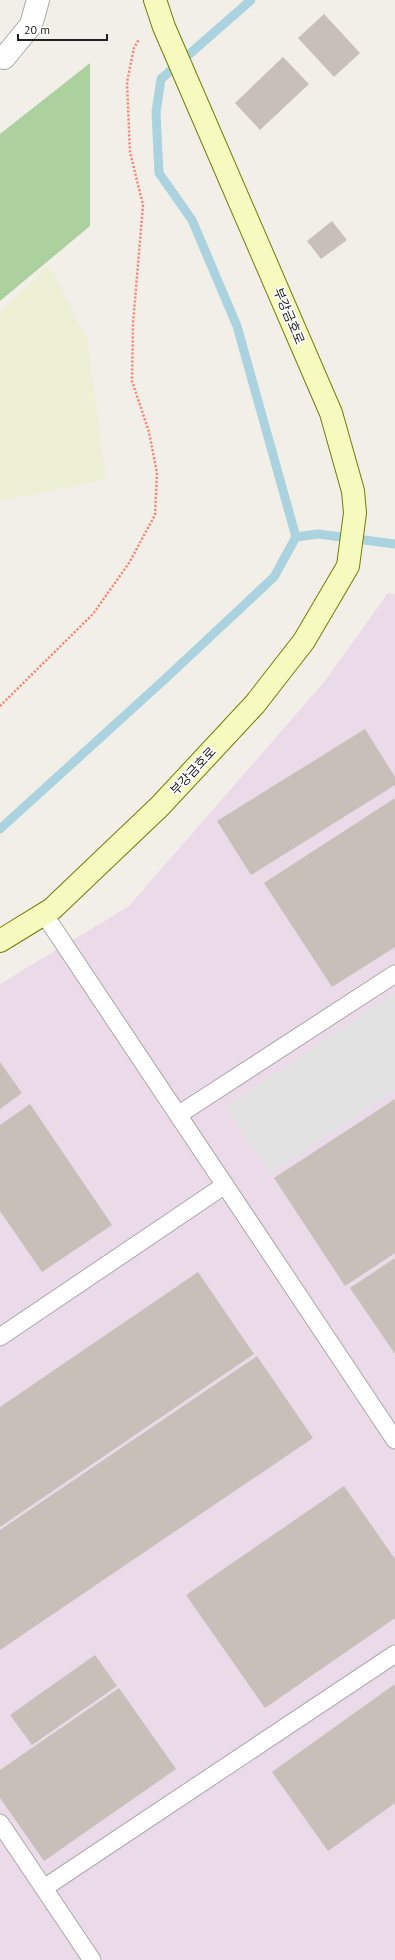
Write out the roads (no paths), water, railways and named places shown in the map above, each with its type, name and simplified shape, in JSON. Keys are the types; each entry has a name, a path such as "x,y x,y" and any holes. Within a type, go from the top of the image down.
{"street":[{"path":"2,56 31,25 38,0"},
{"name":"부강금호로","path":"0,941 52,909 160,806 255,704 304,641 348,566 355,513 353,491 331,413 164,27 155,1"}],"lane":[{"path":"44,914 225,1185 392,1429"},
{"path":"178,1115 395,974"},
{"path":"0,1337 225,1185"},
{"path":"44,1888 395,1654"},
{"path":"0,1824 92,1960"}],"waterway":[{"path":"0,829 165,679 274,577 296,537 237,326 192,220 159,173 156,112 161,79 251,0"},
{"path":"296,537 318,534 395,544"}]}
